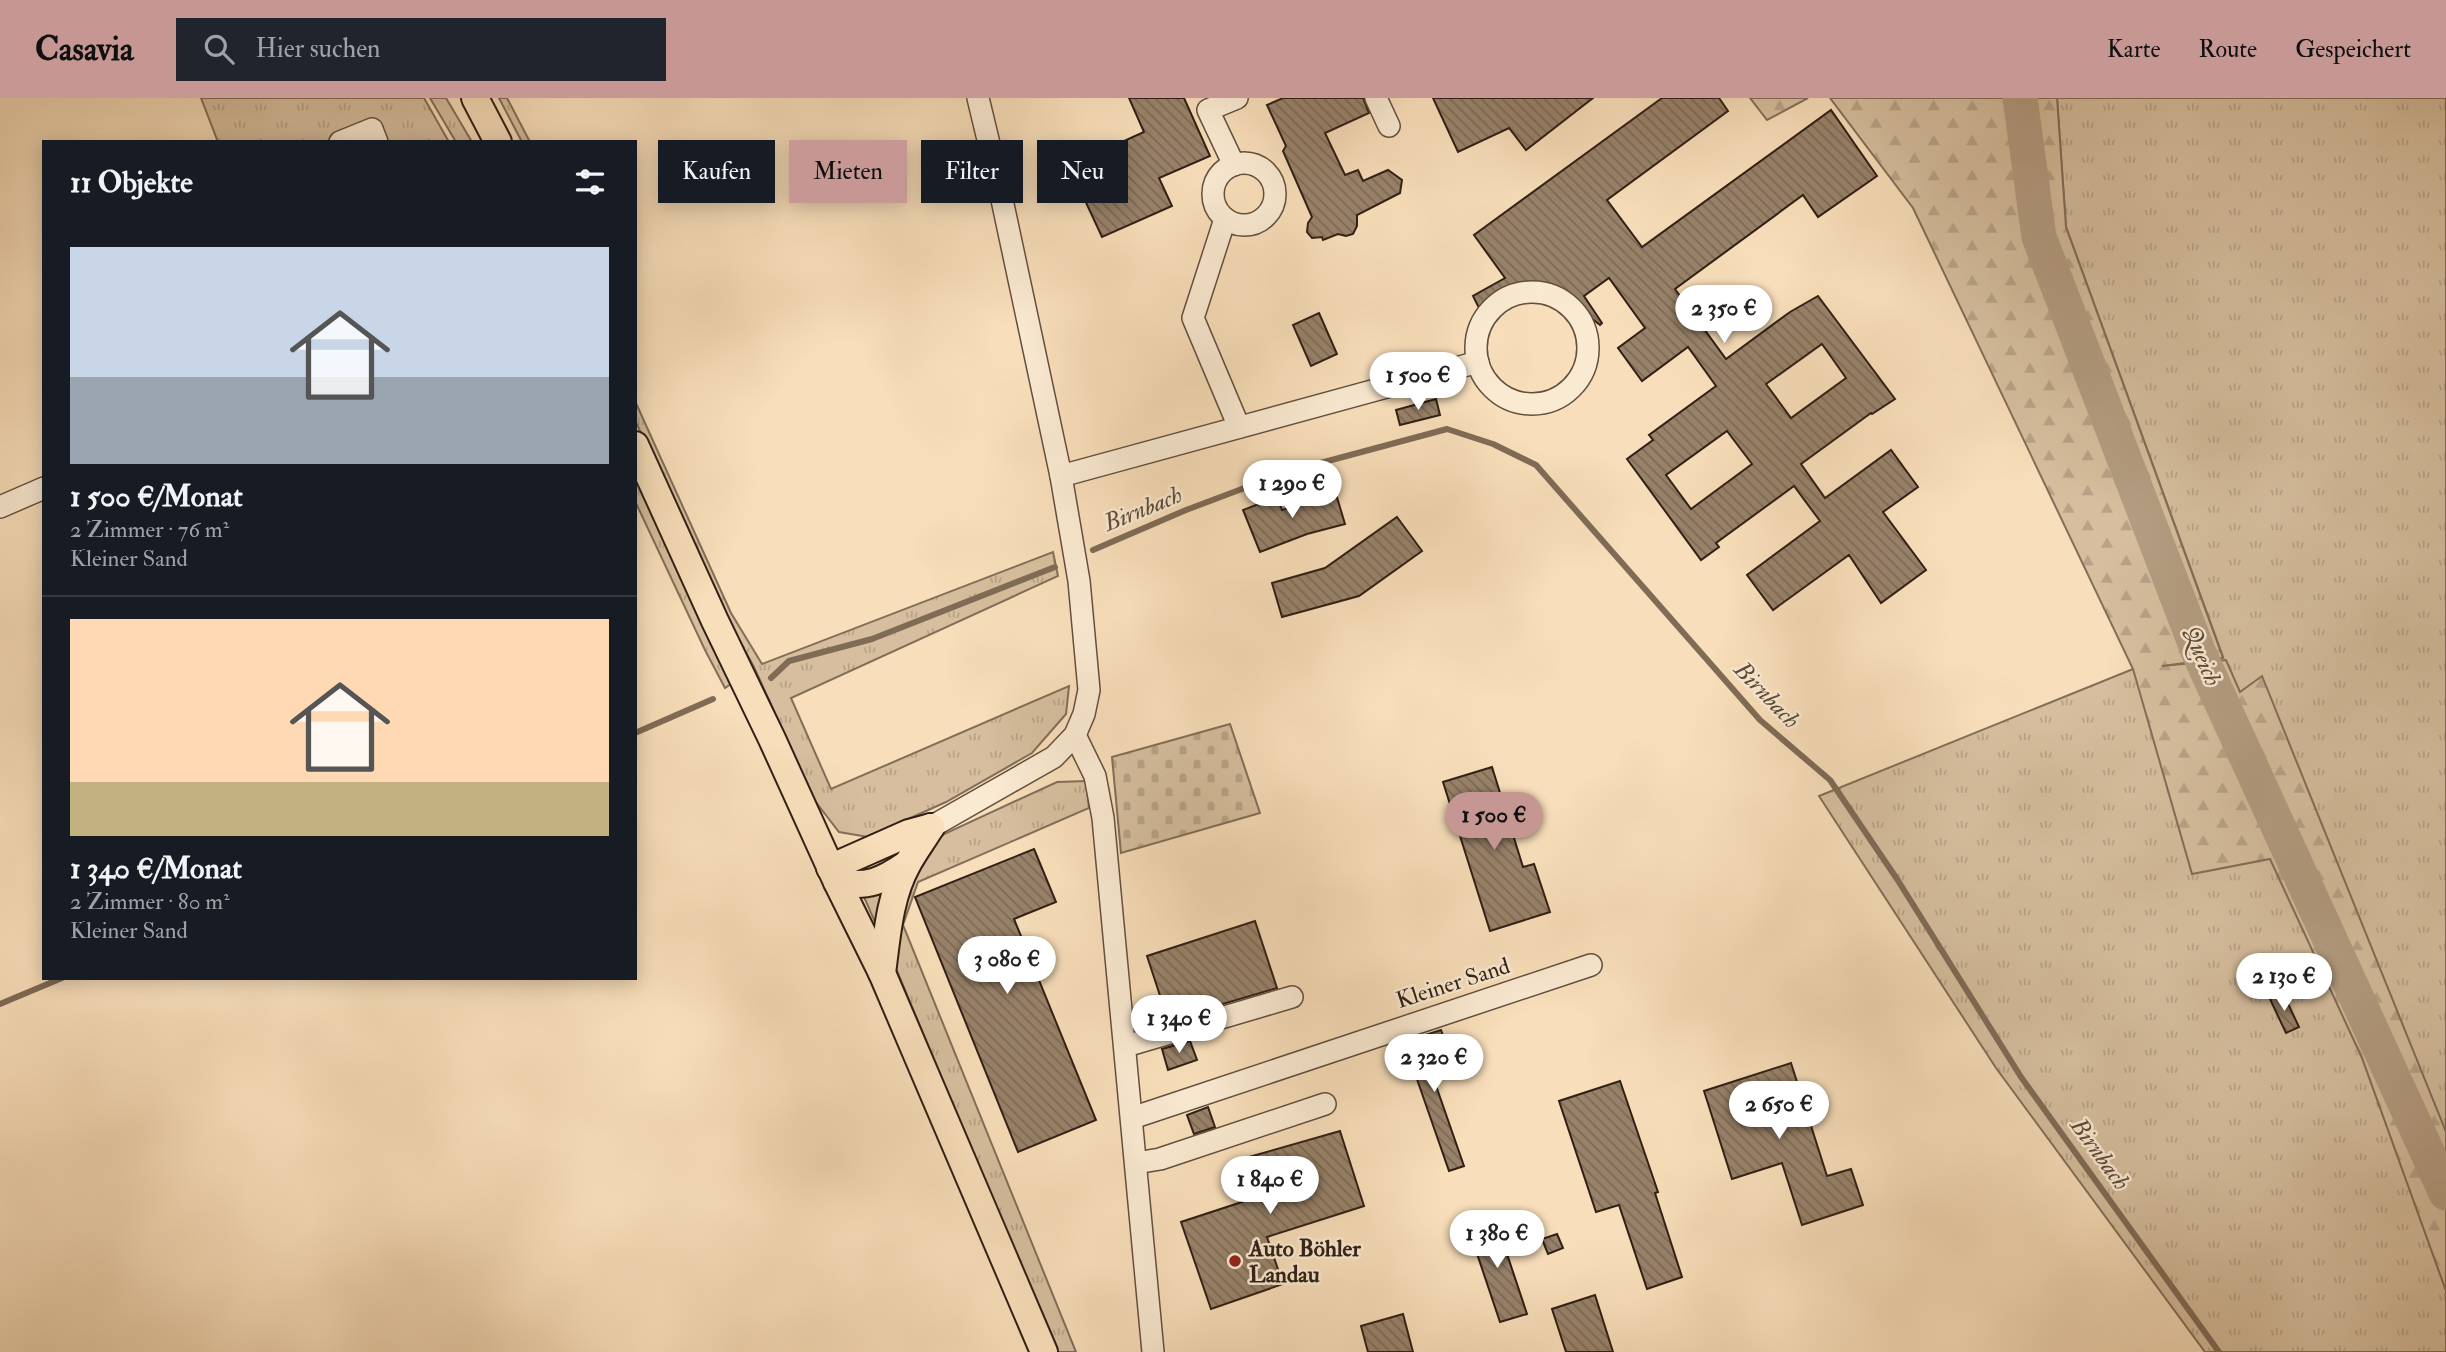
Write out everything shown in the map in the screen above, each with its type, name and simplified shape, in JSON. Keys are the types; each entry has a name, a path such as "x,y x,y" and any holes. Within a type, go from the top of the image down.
{"main road":[{"path":"475,98 497,140"},
{"path":"637,448 834,875 883,973 1044,1352"},
{"path":"834,875 909,833 931,827"},
{"path":"883,973 893,903 907,864 931,827"},
{"path":"834,875 861,885 873,883 907,864"}],"street":[{"path":"931,827 1054,757 1075,735 1088,700 1089,680 1079,581 1061,476 978,98"},
{"path":"1234,165 1208,110 1237,98"},
{"path":"1376,98 1389,126"},
{"path":"345,140 372,129 376,140"},
{"path":"1247,163 1265,171 1272,179 1275,200 1272,210 1256,224 1234,224 1218,212 1212,192 1220,174 1234,165 1247,163"},
{"path":"1225,219 1193,318 1239,427"},
{"path":"1536,292 1567,304 1581,322 1588,343 1587,358 1580,377 1567,392 1550,402 1530,405 1512,401 1497,392 1485,379 1478,362 1476,345 1489,312 1502,301 1519,294 1536,292"},
{"path":"1061,476 1478,362"},
{"path":"0,507 42,489"},
{"path":"1075,735 1095,776 1103,818 1153,1352"},
{"name":"Kleiner Sand","path":"1132,1118 1591,964"},
{"path":"1125,1046 1292,997"},
{"path":"1136,1163 1160,1159 1325,1104"}],"green space":[{"path":"201,98 424,98 448,140 382,140 375,122 333,140 217,140"},
{"path":"430,98 446,98 471,140 455,140"},
{"path":"499,98 507,98 529,140 521,140"},
{"path":"1750,98 1808,98 1767,120"},
{"path":"1830,98 2057,98 2066,227 2223,658 2162,666 2226,660 2240,692 2262,676 2446,1132 2446,1291 2362,1058 2270,859 2192,874 2133,669 1913,208"},
{"path":"2057,98 2446,98 2446,1352 2205,1352 1996,1068 1819,796 2133,669 2223,657 2066,227"},
{"path":"637,405 731,613 762,664 1053,552 1058,576 791,698 831,789 1069,686 1066,714 1032,753 946,802 868,837 839,832 815,801 754,667 722,609 637,424"},
{"path":"637,474 731,684 725,688 637,505"},
{"path":"1230,724 1260,813 1121,853 1112,757"},
{"path":"1086,781 1089,808 918,882 903,925 1076,1352 1056,1352 887,947 918,856 942,835 1057,782"},
{"path":"886,886 879,931 864,897"}],"building":[{"path":"1129,98 1184,98 1210,156 1159,178 1172,206 1102,237 1086,203 1128,203 1126,140 1144,132"},
{"path":"1283,98 1363,98 1369,113 1325,133 1345,175 1358,170 1363,181 1388,170 1402,180 1400,193 1357,215 1357,226 1353,234 1338,234 1323,240 1322,237 1312,238 1307,232 1312,217 1283,151 1286,146 1267,105"},
{"path":"1433,98 1593,98 1526,150 1509,128 1458,152"},
{"path":"1662,98 1719,98 1728,111 1607,200 1642,247 1831,110 1877,176 1818,217 1803,195 1675,289 1726,359 1790,312 1818,296 1895,399 1871,413 1801,464 1825,498 1891,450 1918,487 1883,512 1926,570 1881,603 1849,555 1773,610 1747,575 1820,521 1794,486 1716,543 1719,547 1701,560 1627,459 1653,440 1649,435 1716,386 1688,347 1642,381 1618,348 1645,328 1609,278 1584,296 1602,323 1600,325 1562,295 1547,288 1515,289 1479,308 1473,296 1505,278 1474,235","holes":["1822,344 1846,378 1791,418 1766,384","1727,431 1752,464 1691,509 1666,475"]},
{"path":"1319,313 1337,354 1311,366 1293,325"},
{"path":"1436,399 1440,415 1400,425 1396,410"},
{"path":"1336,494 1345,524 1307,534 1260,552 1243,510 1277,497 1282,510"},
{"path":"1397,517 1422,551 1359,596 1282,617 1272,583 1325,568"},
{"path":"1492,767 1523,867 1534,864 1550,912 1490,931 1443,782"},
{"path":"1034,849 1056,902 1014,919 1096,1120 1018,1152 915,897"},
{"path":"1255,921 1277,988 1168,1020 1147,956"},
{"path":"2283,993 2299,1027 2286,1033 2270,999"},
{"path":"1441,1030 1447,1046 1425,1054 1464,1166 1449,1171 1404,1042"},
{"path":"1190,1041 1197,1060 1168,1070 1162,1049"},
{"path":"1791,1063 1827,1176 1851,1169 1863,1205 1802,1225 1782,1163 1732,1179 1704,1091"},
{"path":"1620,1081 1658,1192 1655,1193 1682,1277 1647,1289 1619,1205 1596,1212 1559,1101"},
{"path":"1208,1107 1215,1127 1194,1134 1187,1115"},
{"path":"1340,1131 1364,1206 1267,1237 1283,1284 1211,1309 1181,1222 1254,1198 1242,1159"},
{"path":"1495,1218 1527,1314 1500,1322 1468,1227"},
{"path":"1557,1234 1563,1248 1548,1254 1542,1239"},
{"path":"1595,1295 1613,1352 1566,1352 1552,1309"},
{"path":"1403,1314 1413,1352 1368,1352 1361,1326"}],"waterway":[{"name":"Queich","path":"2020,98 2039,237 2198,651 2446,1193"},
{"name":"Birnbach","path":"1093,550 1186,510 1287,472 1447,429 1493,444 1536,465 1760,720 1830,780 1897,879 2021,1077 2219,1352"},
{"name":"Birnbach","path":"771,678 789,661 872,639 1055,567"},
{"name":"Birnbach","path":"637,732 713,699"},
{"name":"Birnbach","path":"0,1004 57,980"}],"place":[{"name":"Auto Böhler Landau","path":"1235,1261"}]}
